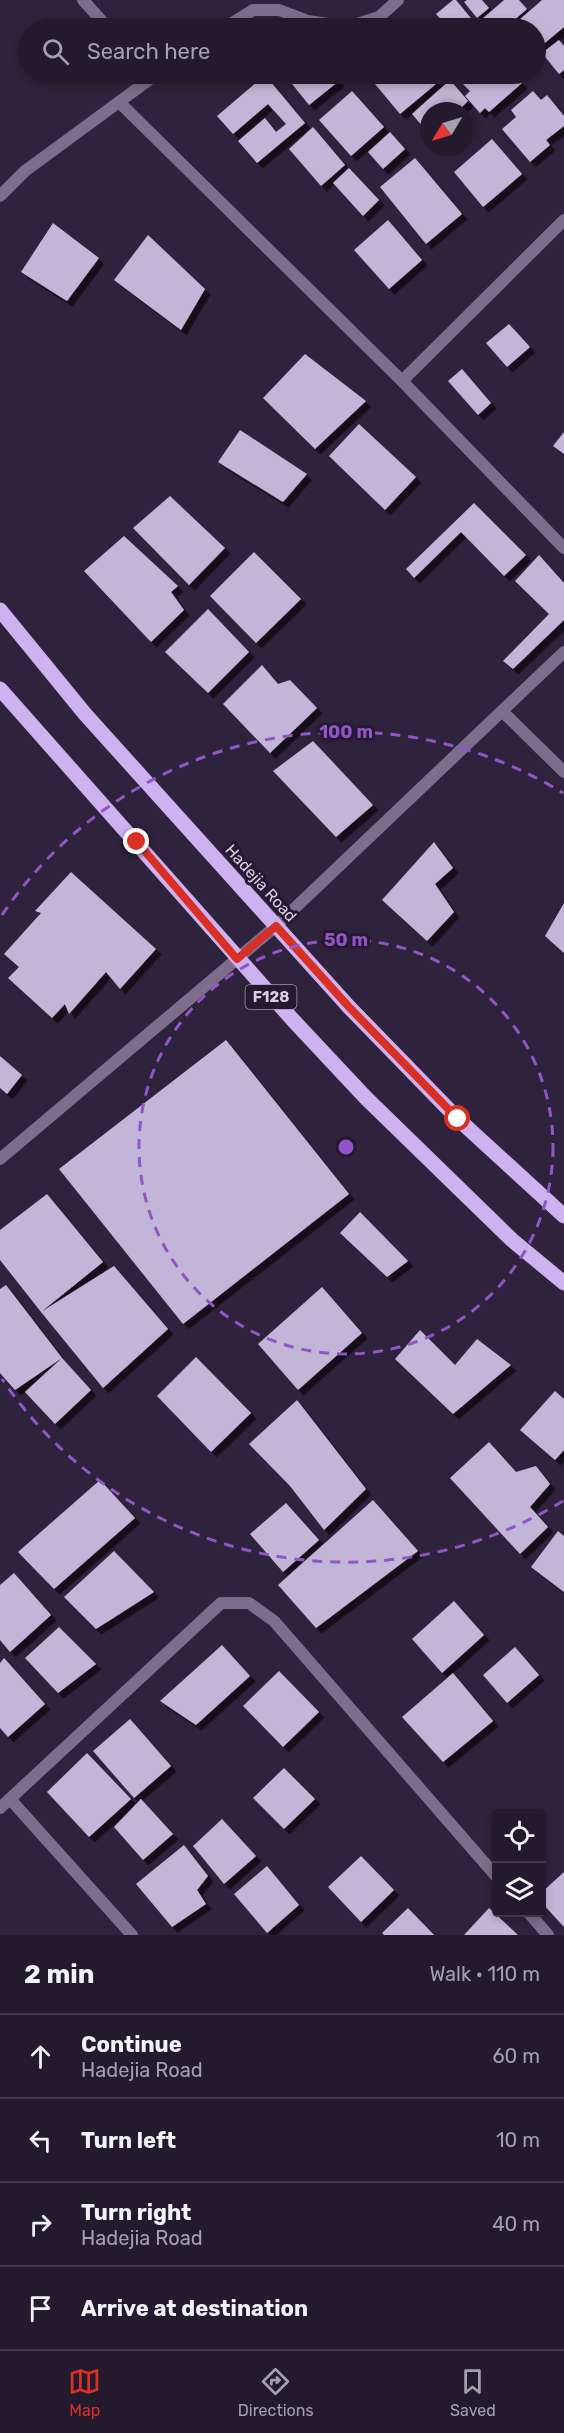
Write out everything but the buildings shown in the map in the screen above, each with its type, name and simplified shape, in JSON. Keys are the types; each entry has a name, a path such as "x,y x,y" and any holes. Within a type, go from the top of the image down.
{"main road":[{"name":"Hadejia Road","path":"0,610 86,714 349,1007 458,1119 564,1216"},
{"name":"F128","path":"0,689 137,842 237,959 366,1098 512,1240 564,1283"}],"street":[{"path":"83,0 99,18"},
{"path":"376,18 398,0"},
{"path":"240,18 253,10 279,10 300,18"},
{"path":"0,196 25,171 140,84"},
{"path":"119,102 402,381 564,548"},
{"path":"402,381 564,220"},
{"path":"0,1159 276,926 564,652"},
{"path":"502,711 564,772"},
{"path":"0,1808 221,1603 249,1603 274,1621 492,1871"},
{"path":"10,1799 132,1935"},
{"path":"532,1917 548,1935"}],"route":[{"path":"137,842 237,959 276,926 349,1007 458,1119"}]}
